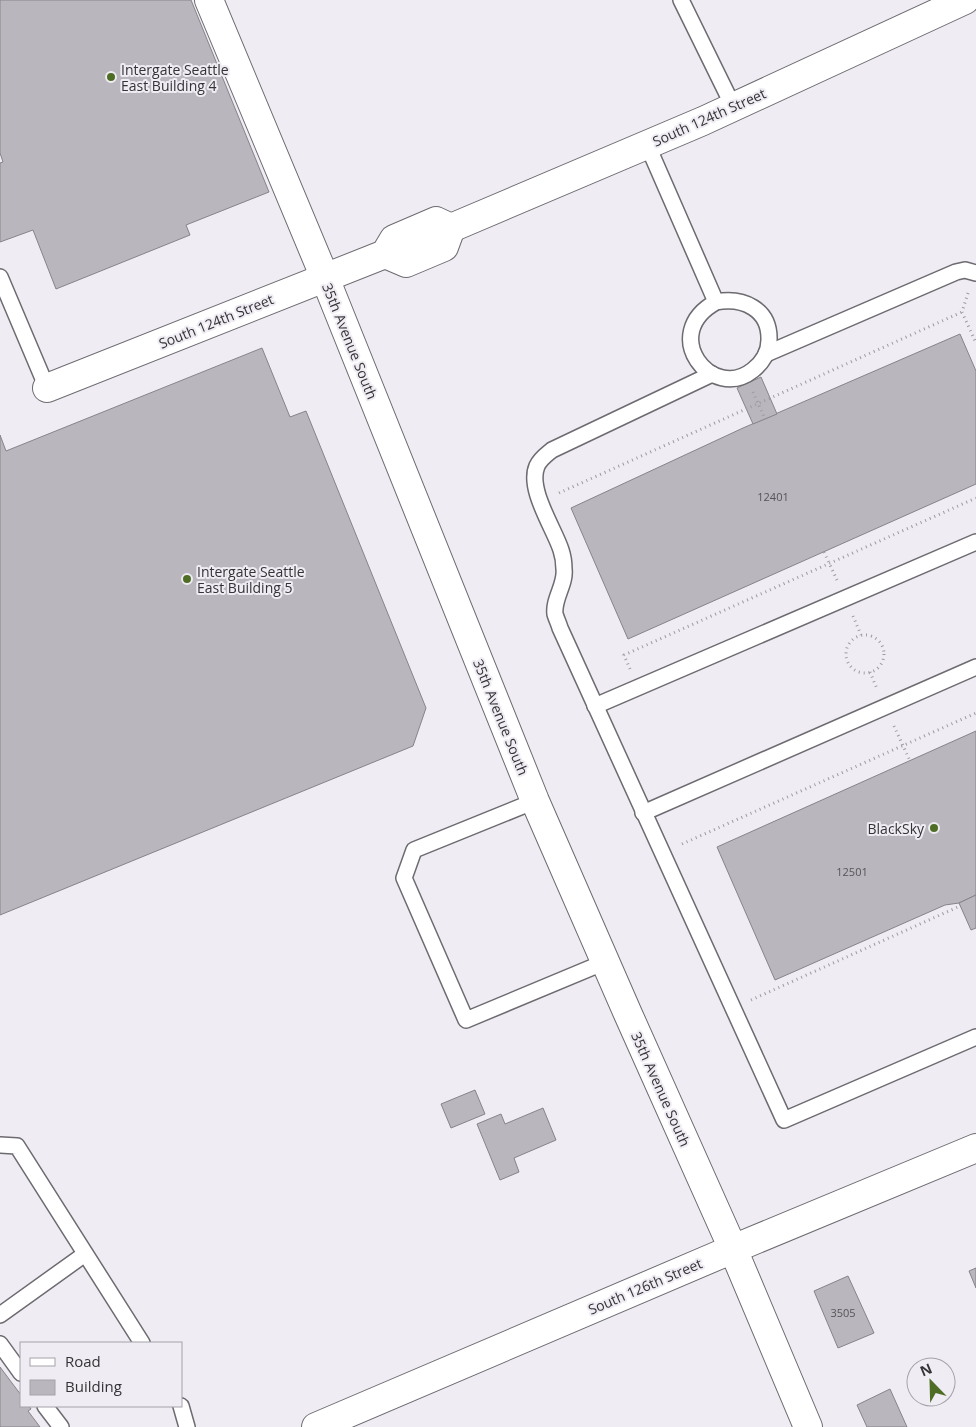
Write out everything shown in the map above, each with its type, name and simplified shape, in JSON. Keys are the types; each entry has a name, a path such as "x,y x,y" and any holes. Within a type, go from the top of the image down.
{"street":[{"name":"35th Avenue South","path":"209,0 324,278 535,801 733,1249 808,1427"},
{"name":"South 124th Street","path":"48,388 385,254 394,239 436,221 451,228 733,106 965,0"},
{"name":"South 126th Street","path":"316,1427 733,1249 976,1148"}],"lane":[{"path":"681,0 733,106"},
{"path":"647,144 716,302"},
{"path":"766,354 956,272 964,270 976,273"},
{"path":"0,277 48,388"},
{"path":"742,301 753,307 762,317 768,328 769,341 766,354 760,365 749,373 737,378 724,378 712,374 701,366 694,356 690,343 691,330 696,318 704,308 716,302 742,301"},
{"path":"712,374 552,450 536,466 536,491 561,549 564,561 564,579 555,613 560,628 784,1120 976,1037"},
{"path":"595,706 976,542"},
{"path":"643,813 976,667"},
{"path":"535,801 414,850 404,878 466,1020 605,962"},
{"path":"0,1144 17,1146 141,1342"},
{"path":"0,1315 85,1254"},
{"path":"0,1344 20,1372"},
{"path":"46,1407 61,1427"},
{"path":"181,1407 187,1427"}],"path":[{"path":"970,288 962,312 976,343"},
{"path":"554,494 962,312"},
{"path":"752,390 765,419"},
{"path":"631,671 624,655 976,498"},
{"path":"824,552 839,585"},
{"path":"855,619 861,635"},
{"path":"861,635 874,637 882,646 884,653 881,665 870,672 858,671 853,668 846,658 846,652 851,641 861,635"},
{"path":"870,672 877,688"},
{"path":"677,846 976,713"},
{"path":"892,721 910,761"},
{"path":"747,1002 960,906"}],"building":[{"name":"Intergate Seattle East Building 4","path":"0,0 191,0 269,192 186,225 190,235 56,289 33,230 0,242 0,163 3,162 0,153"},
{"path":"960,334 976,371 976,484 628,639 571,508 743,428"},
{"name":"Intergate Seattle East Building 5","path":"262,348 290,417 306,411 426,708 413,746 0,915 0,435 6,451"},
{"path":"761,377 777,414 753,424 737,388"},
{"path":"976,731 976,895 959,903 945,905 775,980 717,847"},
{"path":"976,895 976,928 971,930 959,903"},
{"path":"475,1090 485,1114 451,1128 441,1104"},
{"path":"543,1108 556,1140 514,1158 519,1172 500,1180 477,1124 501,1114 505,1124"},
{"path":"976,1268 976,1288 969,1271"},
{"path":"848,1276 874,1333 838,1348 814,1291"},
{"path":"0,1367 20,1394 20,1407 30,1407 31,1409 28,1411 40,1427 0,1427"},
{"path":"890,1389 907,1427 867,1427 857,1405"}],"place":[{"name":"Intergate Seattle East Building 4","path":"111,77"},
{"name":"Intergate Seattle East Building 5","path":"187,579"},
{"name":"BlackSky","path":"934,828"}]}
